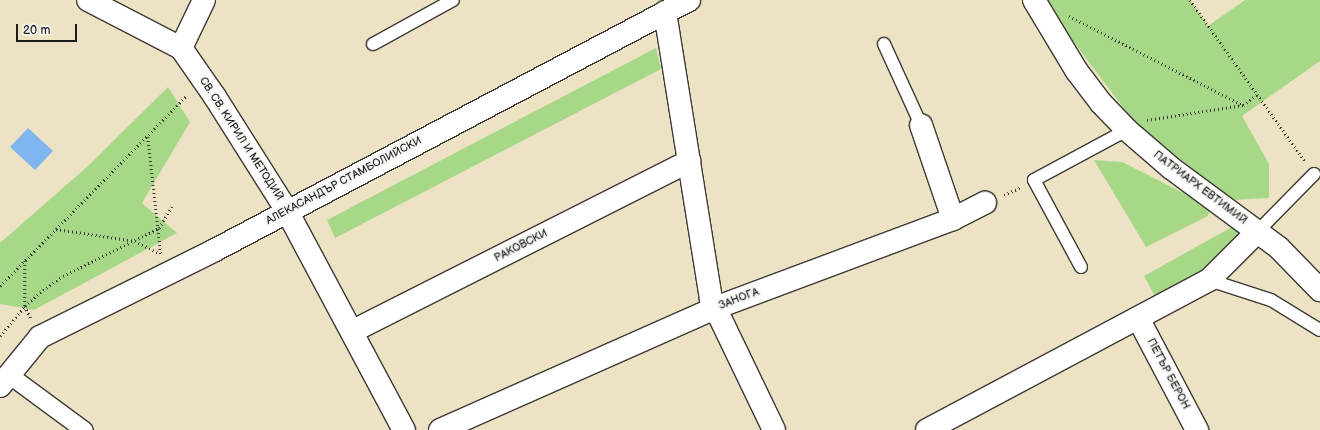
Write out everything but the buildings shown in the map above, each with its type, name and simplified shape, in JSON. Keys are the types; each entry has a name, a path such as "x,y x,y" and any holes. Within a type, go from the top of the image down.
{"street":[{"name":"СВ. СВ. КИРИЛ И МЕТОДИЙ","path":"88,0 181,48 203,79 287,211 404,430"},
{"path":"181,48 204,0"},
{"name":"АЛЕКАСАНДЪР СТАМБОЛИЙСКИ","path":"4,380 40,337 178,269 688,0"},
{"name":"ПАТРИАРХ ЕВТИМИЙ","path":"1034,0 1076,70 1101,103 1134,125 1171,168 1279,248 1320,290"},
{"path":"665,12 711,299 774,430"},
{"path":"920,126 953,219"},
{"name":"РАКОВСКИ","path":"353,332 690,161"},
{"name":"ЗАНОГА","path":"440,430 715,308 953,219 985,203"},
{"path":"927,430 1209,280 1258,231"},
{"name":"ПЕТЪР БЕРОН","path":"1138,318 1197,430"},
{"path":"4,380 84,430"}],"lane":[{"path":"373,44 453,0"},
{"path":"884,44 920,126"},
{"path":"1081,268 1034,180 1134,125"},
{"path":"1258,231 1314,174"},
{"path":"1209,280 1271,300 1320,330"}],"path":[{"path":"1190,0 1314,174"},
{"path":"1066,15 1243,105"},
{"path":"0,286 203,79"},
{"path":"1134,125 1243,105 1257,95"},
{"path":"148,136 159,228"},
{"path":"985,203 1034,180"},
{"path":"0,336 25,306 63,276 159,228 173,205"},
{"path":"56,229 135,241 160,254"},
{"path":"25,261 25,306 40,337"}],"green space":[{"path":"1048,0 1190,0 1208,26 1245,0 1320,0 1320,61 1242,116 1269,164 1269,198 1231,200 1134,122 1061,25"},
{"path":"656,48 661,69 335,238 327,220"},
{"path":"168,87 190,122 142,203 177,233 34,310 0,304 0,243 88,166"},
{"path":"1094,160 1122,162 1210,207 1208,216 1146,247"},
{"path":"1232,227 1237,229 1238,237 1219,265 1156,298 1144,276"}],"water":[{"path":"28,128 53,151 35,170 10,147"}]}
